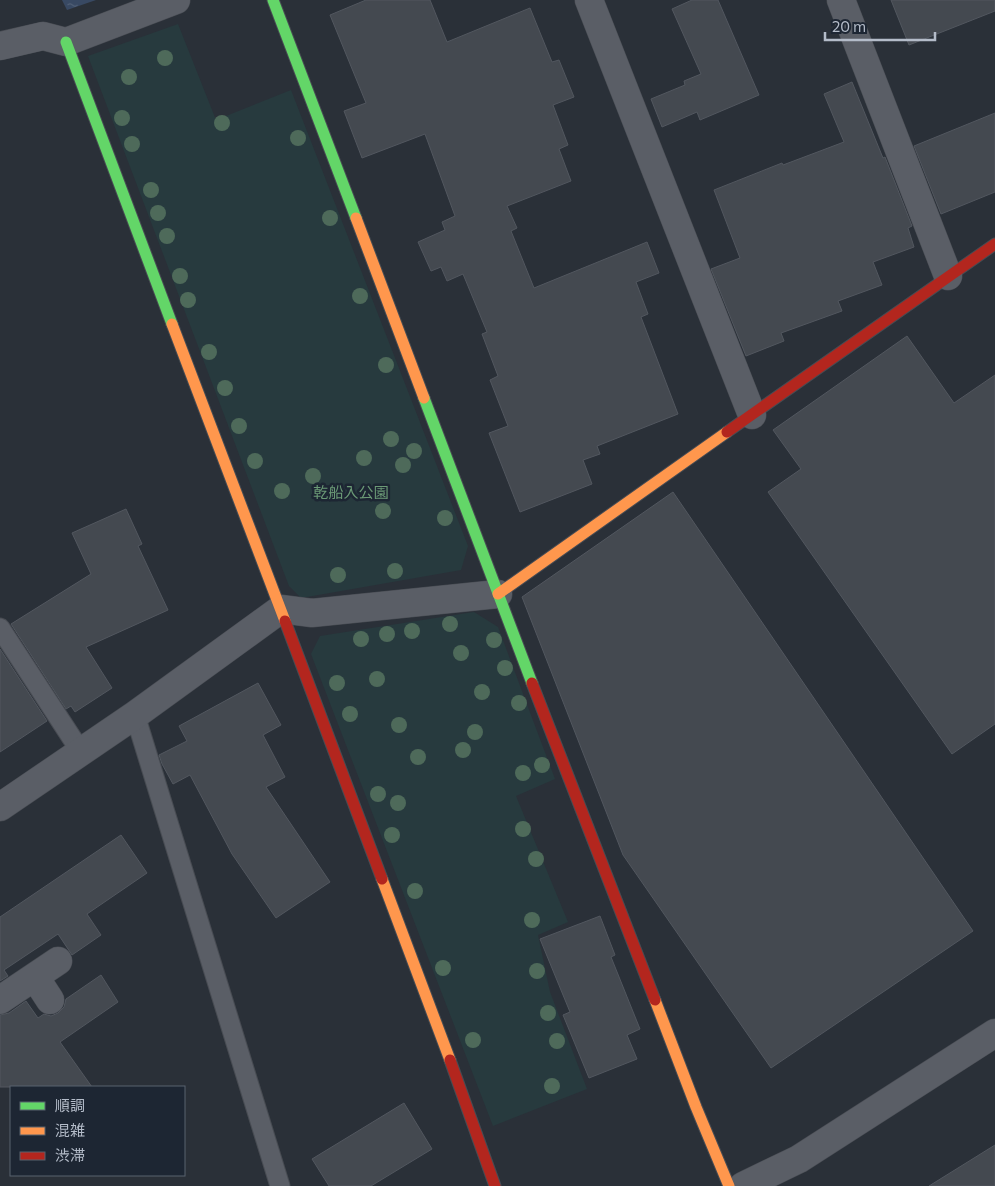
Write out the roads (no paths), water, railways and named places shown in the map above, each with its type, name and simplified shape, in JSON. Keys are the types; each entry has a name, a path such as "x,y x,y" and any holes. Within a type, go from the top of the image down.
{"street":[{"path":"0,46 42,36 66,42 176,0"},
{"path":"273,0 498,594 696,1107 729,1186"},
{"path":"589,0 752,415"},
{"path":"841,0 948,276"},
{"path":"66,42 442,1038 495,1186"},
{"path":"0,808 135,715 281,609 312,613 498,594 995,244"},
{"path":"0,1000 58,961"},
{"path":"35,977 50,1000"},
{"path":"743,1186 799,1159 995,1033"}],"lane":[{"path":"0,628 81,752"},
{"path":"135,715 280,1186"}],"water":[{"path":"62,0 96,0 67,10"}],"park label":[{"name":"乾船入公園","path":"351,493"}]}
